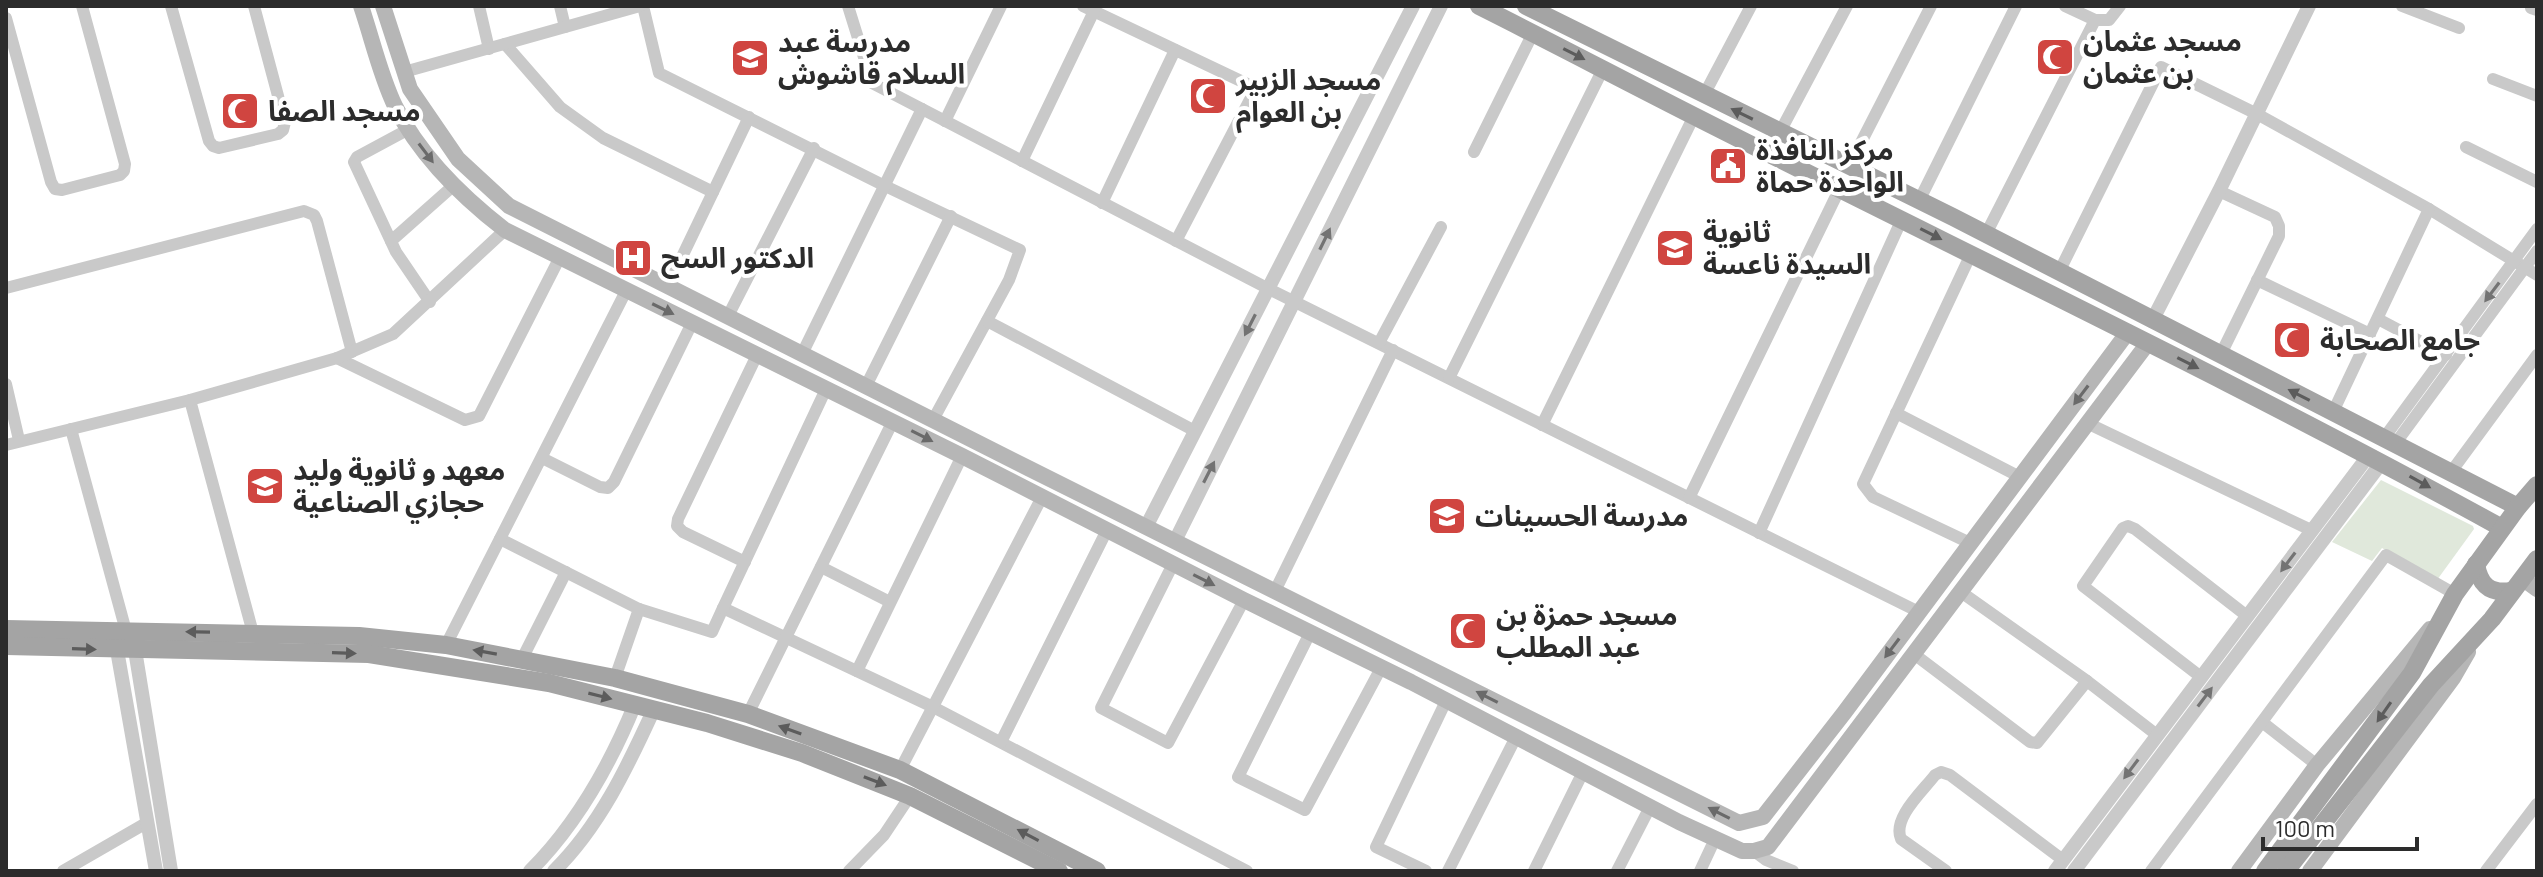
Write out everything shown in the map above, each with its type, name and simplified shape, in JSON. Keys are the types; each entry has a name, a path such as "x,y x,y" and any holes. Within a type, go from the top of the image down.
{"main road":[{"path":"361,6 394,104 409,129 453,186 505,230 893,421 1742,851 1768,847 2148,343"},
{"path":"383,6 410,89 458,159 509,206 1739,823 1763,817 2128,332"},
{"path":"1479,6 2376,458 2502,528"},
{"path":"1526,6 1986,234 2518,507"},
{"path":"1870,203 1878,181"},
{"path":"2101,319 2110,299"},
{"path":"2246,392 2254,373"},
{"path":"2239,871 2317,765 2450,602 2502,528 2535,489"},
{"path":"2476,564 2479,578 2486,588 2499,593 2529,576"},
{"path":"2286,871 2431,685 2529,576"},
{"path":"2265,871 2412,673 2450,602"},
{"path":"6,629 359,636 446,645 615,678 748,714 900,770 1097,871"},
{"path":"2310,871 2453,678 2479,633"},
{"path":"6,646 369,654 549,683 707,723 802,753 910,796 1059,871"}],"street":[{"path":"6,18 51,182 55,189 62,190 120,175 125,164 82,6"},
{"path":"171,6 209,141 219,148 278,134 285,122 254,6"},
{"path":"479,6 489,49"},
{"path":"560,6 565,27"},
{"path":"404,72 642,6 659,73 1020,250 1009,280 933,420"},
{"path":"848,6 872,83 1269,289 1919,612"},
{"path":"945,121 1001,6"},
{"path":"1146,527 1413,6"},
{"path":"1175,541 1441,6"},
{"path":"1704,95 1751,6"},
{"path":"1780,132 1847,6"},
{"path":"1849,166 1931,6"},
{"path":"1919,201 2016,6"},
{"path":"2065,6 2095,20 2109,20 2120,6"},
{"path":"2152,321 2309,6"},
{"path":"2402,6 2459,28"},
{"path":"1022,161 1088,9 1259,89 1176,241"},
{"path":"1986,234 2095,20"},
{"path":"1474,152 1533,33"},
{"path":"505,44 560,107 603,138 713,192"},
{"path":"1102,203 1175,50"},
{"path":"2059,272 2161,67 2257,114 2429,209 2526,268"},
{"path":"1449,378 1603,69"},
{"path":"2493,79 2537,96"},
{"path":"802,354 922,109"},
{"path":"1542,425 1694,116"},
{"path":"668,286 749,117"},
{"path":"409,129 357,157 354,162 391,241 430,302"},
{"path":"2466,147 2537,182"},
{"path":"728,316 814,148"},
{"path":"391,241 453,186"},
{"path":"1689,498 1840,188"},
{"path":"2219,191 2275,217 2279,226 2279,236 2220,356"},
{"path":"2333,412 2429,209"},
{"path":"6,288 304,211 314,215 317,221 352,352"},
{"path":"866,386 951,216"},
{"path":"1759,533 1902,219"},
{"path":"1379,343 1441,227"},
{"path":"2390,441 2446,355 2526,268 2537,229"},
{"path":"6,445 190,400 352,352 393,334 505,230"},
{"path":"2390,441 2537,251"},
{"path":"1970,543 1873,497 1863,484 1971,254"},
{"path":"337,358 465,420 473,420 479,416 560,257"},
{"path":"2257,280 2370,334"},
{"path":"446,645 626,291"},
{"path":"2378,319 2446,355"},
{"path":"987,321 1195,431"},
{"path":"542,458 600,487 608,488 614,482 692,323"},
{"path":"1275,591 1393,350"},
{"path":"745,562 683,532 677,526 757,355"},
{"path":"2451,472 2537,355"},
{"path":"6,384 19,440"},
{"path":"500,539 639,609 712,632 826,389"},
{"path":"190,400 253,633"},
{"path":"1896,413 2020,477"},
{"path":"748,714 893,421"},
{"path":"2087,423 2311,530"},
{"path":"71,429 126,631"},
{"path":"857,671 962,456"},
{"path":"2064,867 2157,735 2311,530 2376,458"},
{"path":"2064,867 2376,458"},
{"path":"900,770 1042,497"},
{"path":"2201,677 2083,586 2123,528 2128,526 2135,529 2247,616"},
{"path":"1001,742 1107,530"},
{"path":"2151,871 2386,555 2450,602"},
{"path":"1173,564 1101,708 1168,743 1244,600"},
{"path":"821,567 890,602"},
{"path":"522,659 566,572"},
{"path":"1961,592 2157,735"},
{"path":"723,608 933,707 1247,871"},
{"path":"615,678 639,609"},
{"path":"1310,633 1238,777 1305,810 1381,668"},
{"path":"126,650 156,871"},
{"path":"126,650 171,871"},
{"path":"1914,654 2030,742 2037,743 2087,681"},
{"path":"1426,871 1376,847 1446,701"},
{"path":"530,871 560,836 601,777 635,704"},
{"path":"554,871 590,827 616,786 654,709"},
{"path":"2262,722 2317,765"},
{"path":"1448,871 1516,737"},
{"path":"1534,871 1583,772"},
{"path":"1946,871 1901,839 1897,831 1900,821 1935,775 1941,772 1950,775 2064,867"},
{"path":"849,871 884,835 910,796"},
{"path":"2486,871 2537,804"},
{"path":"1617,871 1650,807"},
{"path":"63,871 148,822"},
{"path":"1700,871 1715,839"},
{"path":"1754,851 1766,860 1793,871"}],"shaded area":[{"path":"2381,480 2473,526 2474,529 2437,580 2382,548 2372,561 2332,542"}],"place":[{"name":"مسجد عثمان بن عثمان","path":"2055,57"},
{"name":"مدرسة عبد السلام قاشوش","path":"750,58"},
{"name":"مسجد الزبير بن العوام","path":"1208,96"},
{"name":"مسجد الصفا","path":"240,111"},
{"name":"مركز النافذة الواحدة حماة","path":"1728,166"},
{"name":"ثانوية السيدة ناعسة","path":"1675,248"},
{"name":"الدكتور السح","path":"633,258"},
{"name":"جامع الصحابة","path":"2292,340"},
{"name":"معهد و ثانوية وليد حجازي الصناعية","path":"265,486"},
{"name":"مدرسة الحسينات","path":"1447,516"},
{"name":"مسجد حمزة بن عبد المطلب","path":"1468,631"}]}
